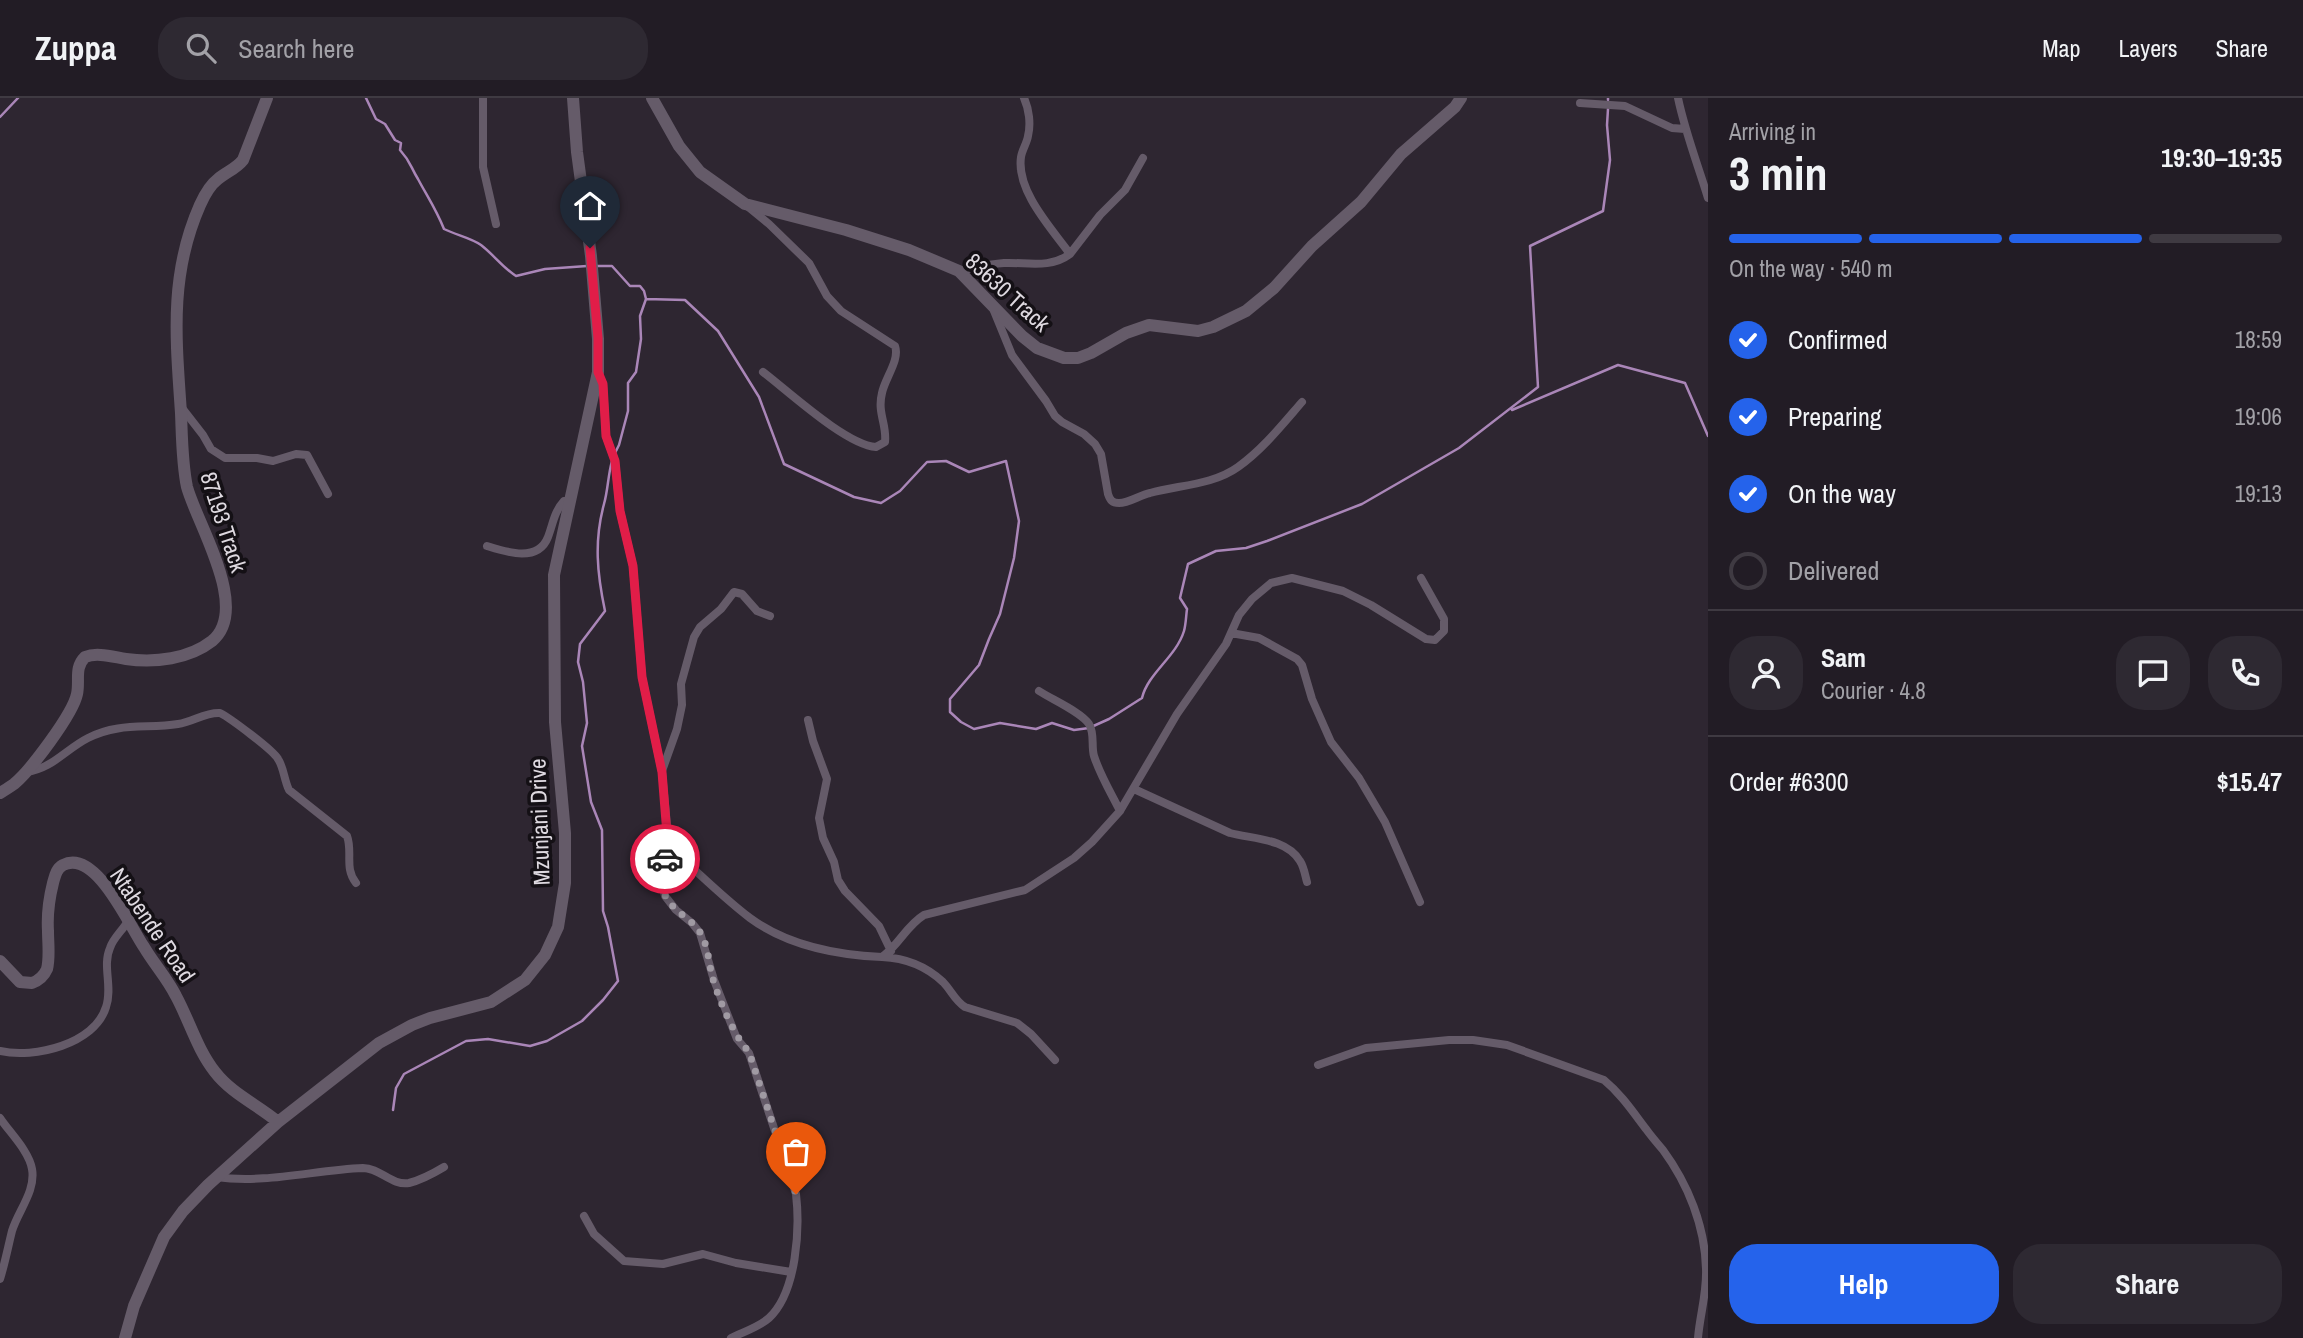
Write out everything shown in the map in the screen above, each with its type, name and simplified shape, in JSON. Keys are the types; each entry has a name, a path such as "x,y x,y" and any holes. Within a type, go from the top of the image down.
{"street":[{"name":"87193 Track","path":"0,793 25,772 61,725 77,694 78,668 85,657 94,654 133,660 169,659 204,646 215,638 223,624 225,602 222,583 214,553 194,508 185,478 175,333 180,270 200,204 218,179 243,160 267,98"},
{"path":"483,98 483,167 496,223"},
{"name":"Mzunjani Drive","path":"125,1338 134,1306 164,1237 183,1211 216,1177 278,1122 379,1043 412,1025 491,1002 511,991 525,980 545,955 558,927 565,883 565,833 555,722 554,575 598,372 591,256 577,152 573,98"},
{"name":"83630 Track","path":"652,98 665,124 690,161 712,181 746,204 846,230 909,250 959,271 1022,336 1037,348 1064,358 1078,358 1091,353 1126,333 1149,325 1198,331 1213,327 1260,301 1312,247 1361,202 1401,154 1455,107 1461,98"},
{"path":"1024,98 1029,121 1029,136 1021,157 1024,185 1038,211 1070,254"},
{"path":"1678,98 1685,130 1692,144 1708,198"},
{"path":"1580,103 1625,106 1672,128 1685,130"},
{"path":"959,271 1008,263 1043,264 1062,260 1125,190 1143,158"},
{"path":"746,204 808,263 827,296 841,311 895,346 896,355 880,399 885,442 876,447 855,440 824,420 762,372"},
{"path":"993,308 1012,355 1055,416 1095,444 1101,454 1110,500 1115,503 1147,493 1209,480 1236,468 1268,443 1302,402"},
{"path":"598,372 603,384 606,436 613,457 620,511 633,566 642,677 662,772 668,847 661,872 665,896 676,910 692,923 704,941 713,980 737,1039 749,1052 796,1194 798,1213 795,1258 783,1296 771,1316 731,1338"},
{"path":"180,406 217,454 225,458 273,461 303,454 311,461 328,494"},
{"path":"487,546 519,554 540,548 547,540 557,509 564,501 570,501"},
{"path":"882,957 891,951 912,924 924,915 1012,894 1036,883 1074,858 1111,823 1231,633 1239,615 1252,599 1271,583 1286,578 1343,591 1426,639 1435,640 1444,631 1444,619 1420,578"},
{"path":"662,772 677,729 682,705 681,684 687,658 699,627 721,609 734,592 742,594 757,611 770,615"},
{"path":"1231,633 1259,638 1302,664 1312,699 1331,742 1359,778 1385,822 1420,902"},
{"path":"1040,691 1061,706 1076,712 1090,728 1093,754 1120,811"},
{"path":"25,772 50,764 81,741 102,732 138,725 177,725 211,713 223,715 278,757 289,790 346,836 350,847 349,868 356,883"},
{"path":"808,720 827,779 819,818 838,880 879,926 891,951"},
{"path":"1134,789 1230,833 1245,838 1264,839 1282,846 1298,859 1307,882"},
{"path":"668,847 739,909 773,932 819,950 912,962 943,982 965,1007 1017,1023 1055,1060"},
{"name":"Ntabende Road","path":"0,961 20,982 32,983 43,977 48,963 50,894 58,869 67,864 80,865 100,878 168,981 190,1031 215,1072 231,1089 278,1122"},
{"path":"0,1051 15,1055 41,1052 85,1034 98,1023 109,996 109,948 128,921"},
{"path":"1318,1065 1366,1048 1473,1040 1507,1045 1604,1080 1617,1091 1663,1150 1695,1210 1706,1268 1706,1296 1698,1338"},
{"path":"0,1118 25,1153 33,1176 12,1232 0,1279"},
{"path":"216,1177 261,1179 367,1168 392,1180 407,1183 444,1167"},
{"path":"584,1216 594,1234 624,1261 663,1264 703,1254 736,1263 791,1272"}],"waterway":[{"path":"0,117 18,98"},
{"path":"366,98 376,119 385,124 395,140 401,143 400,150 444,229 481,245 516,276 545,269 587,266"},
{"path":"646,299 685,300 718,331 759,397 784,464 854,497 881,503 900,491 927,462 946,461 969,472 1006,461 1019,521 1014,558 1000,614 979,665 950,699 950,712 974,729 1000,723 1036,729 1052,723 1074,730 1089,728 1142,698 1150,681 1175,649 1185,628 1187,609 1180,598 1188,564 1216,551 1246,548 1267,541 1362,504 1459,448 1538,387 1530,246 1603,211 1610,160 1608,109"},
{"path":"597,266 612,266 630,286 640,286 646,299 640,316 641,339 636,372 628,383 628,411 614,455"},
{"path":"1512,410 1618,365 1685,383 1708,436"},
{"path":"393,1110 396,1088 404,1074 466,1041 488,1039 530,1046 547,1041 582,1021 618,981 603,911 602,830 591,802 582,746 587,723 578,662 580,644 605,611 598,544 612,461"}],"way so far":[{"path":"665,859 661,872 665,896 676,910 692,923 704,941 713,980 737,1039 749,1052 796,1194"}],"route":[{"path":"590,248 598,338 598,372 603,384 606,436 615,461 620,511 633,566 642,677 662,772 668,847 665,859"}]}
